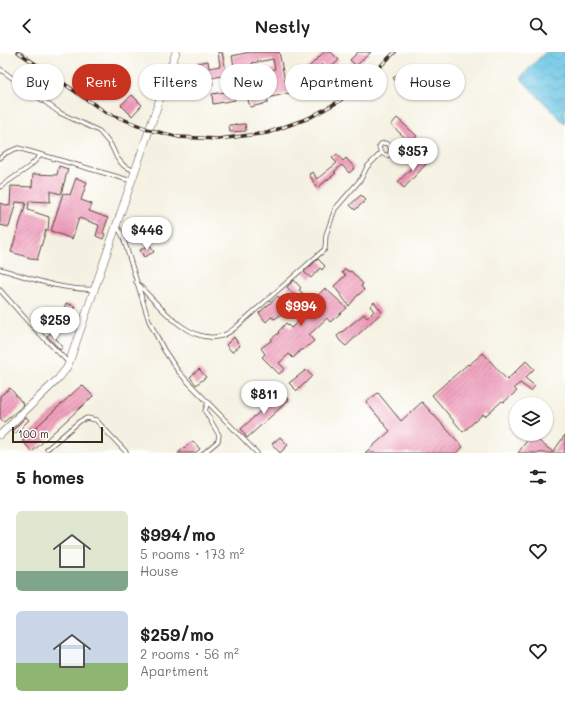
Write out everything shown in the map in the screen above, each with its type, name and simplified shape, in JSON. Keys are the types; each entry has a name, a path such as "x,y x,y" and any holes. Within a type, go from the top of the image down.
{"street":[{"path":"0,435 58,379 66,369 176,52"}],"lane":[{"path":"0,69 60,113 99,131 111,145 117,158 124,166 135,171"},
{"path":"0,158 6,153 18,148 132,180"},
{"path":"136,282 173,320 194,334 209,337 222,336 235,328 325,248 326,235 335,209 362,179 367,167 382,153"},
{"path":"0,187 29,167 41,155"},
{"path":"117,225 123,238 149,320 164,350 178,371 257,453"},
{"path":"0,269 81,290 95,289"},
{"path":"0,290 30,325 69,362"},
{"path":"204,453 218,441 218,435 205,411 208,402"},
{"path":"47,449 68,430 87,418 96,420 127,453"}],"water":[{"path":"545,52 565,52 565,124 522,80 522,76"}],"building":[{"path":"218,52 222,52 225,64 220,64 220,66"},
{"path":"250,52 279,52 285,81 285,94 277,96 277,64 274,64 273,59 252,64 234,64 232,56"},
{"path":"324,52 331,52 339,60 335,64 312,64"},
{"path":"358,52 371,52 358,64 354,64 350,60"},
{"path":"208,61 208,64 196,64 196,63"},
{"path":"220,66 220,76 212,78 212,67"},
{"path":"220,93 220,100 235,100 213,104 212,94"},
{"path":"132,95 142,105 132,116 121,105 126,100 131,100"},
{"path":"248,100 267,100 268,103 250,107"},
{"path":"397,118 417,136 411,143 391,125"},
{"path":"245,124 246,131 230,132 229,125"},
{"path":"337,154 343,161 346,158 355,168 349,173 342,165 334,172 336,173 317,188 309,174 313,172 317,179 337,163 332,158"},
{"path":"422,157 428,162 404,188 398,182"},
{"path":"59,166 68,169 61,194 50,191 50,202 29,201 28,210 49,217 48,231 46,230 37,260 11,252 26,203 16,202 9,227 0,225 0,203 10,206 11,186 32,187 33,174 57,175"},
{"path":"76,178 87,182 81,200 92,204 89,211 108,218 103,233 105,234 103,239 96,236 99,225 79,218 72,239 51,231 63,193 70,195"},
{"path":"361,195 366,200 355,210 350,205"},
{"path":"150,245 154,252 144,257 140,250"},
{"path":"318,259 325,266 322,270 320,268 311,278 304,272"},
{"path":"345,269 350,272 351,271 363,284 361,286 364,290 349,306 334,286 346,275 342,273"},
{"path":"294,280 301,288 299,290 308,298 310,295 314,299 325,288 347,308 330,322 327,318 309,335 314,341 303,350 302,349 293,358 289,354 279,363 285,369 279,374 262,357 265,354 261,348 279,333 278,332 286,323 291,328 311,310 303,298 302,300 295,294 294,295 287,287"},
{"path":"278,296 288,309 275,319 271,317 266,322 259,313"},
{"path":"374,302 382,312 346,346 337,336 364,314 367,318 374,311 370,306"},
{"path":"66,303 75,306 68,331 58,328"},
{"path":"51,333 63,347 60,350 47,336"},
{"path":"234,337 240,346 232,352 226,345"},
{"path":"483,353 507,380 526,361 534,369 525,378 535,386 531,391 520,383 514,388 517,391 504,402 502,401 485,416 483,414 463,432 432,395 468,364 469,365"},
{"path":"199,369 206,377 196,385 190,377"},
{"path":"306,370 312,376 297,391 289,383"},
{"path":"82,385 93,396 32,452 22,440"},
{"path":"10,388 24,405 4,422 0,418 0,396"},
{"path":"280,393 284,398 285,396 289,400 247,438 241,429"},
{"path":"378,393 401,421 422,402 463,447 456,453 365,453 390,431 366,402"},
{"path":"26,417 29,420 15,434 12,431"},
{"path":"565,435 565,453 518,453 527,441 539,441 553,452"},
{"path":"280,437 288,445 280,453 272,444"},
{"path":"193,441 200,449 195,453 178,453"}],"railway":[{"path":"18,52 105,112 150,130 179,137 218,139 267,133 309,118 338,102 369,77 395,52"}]}
